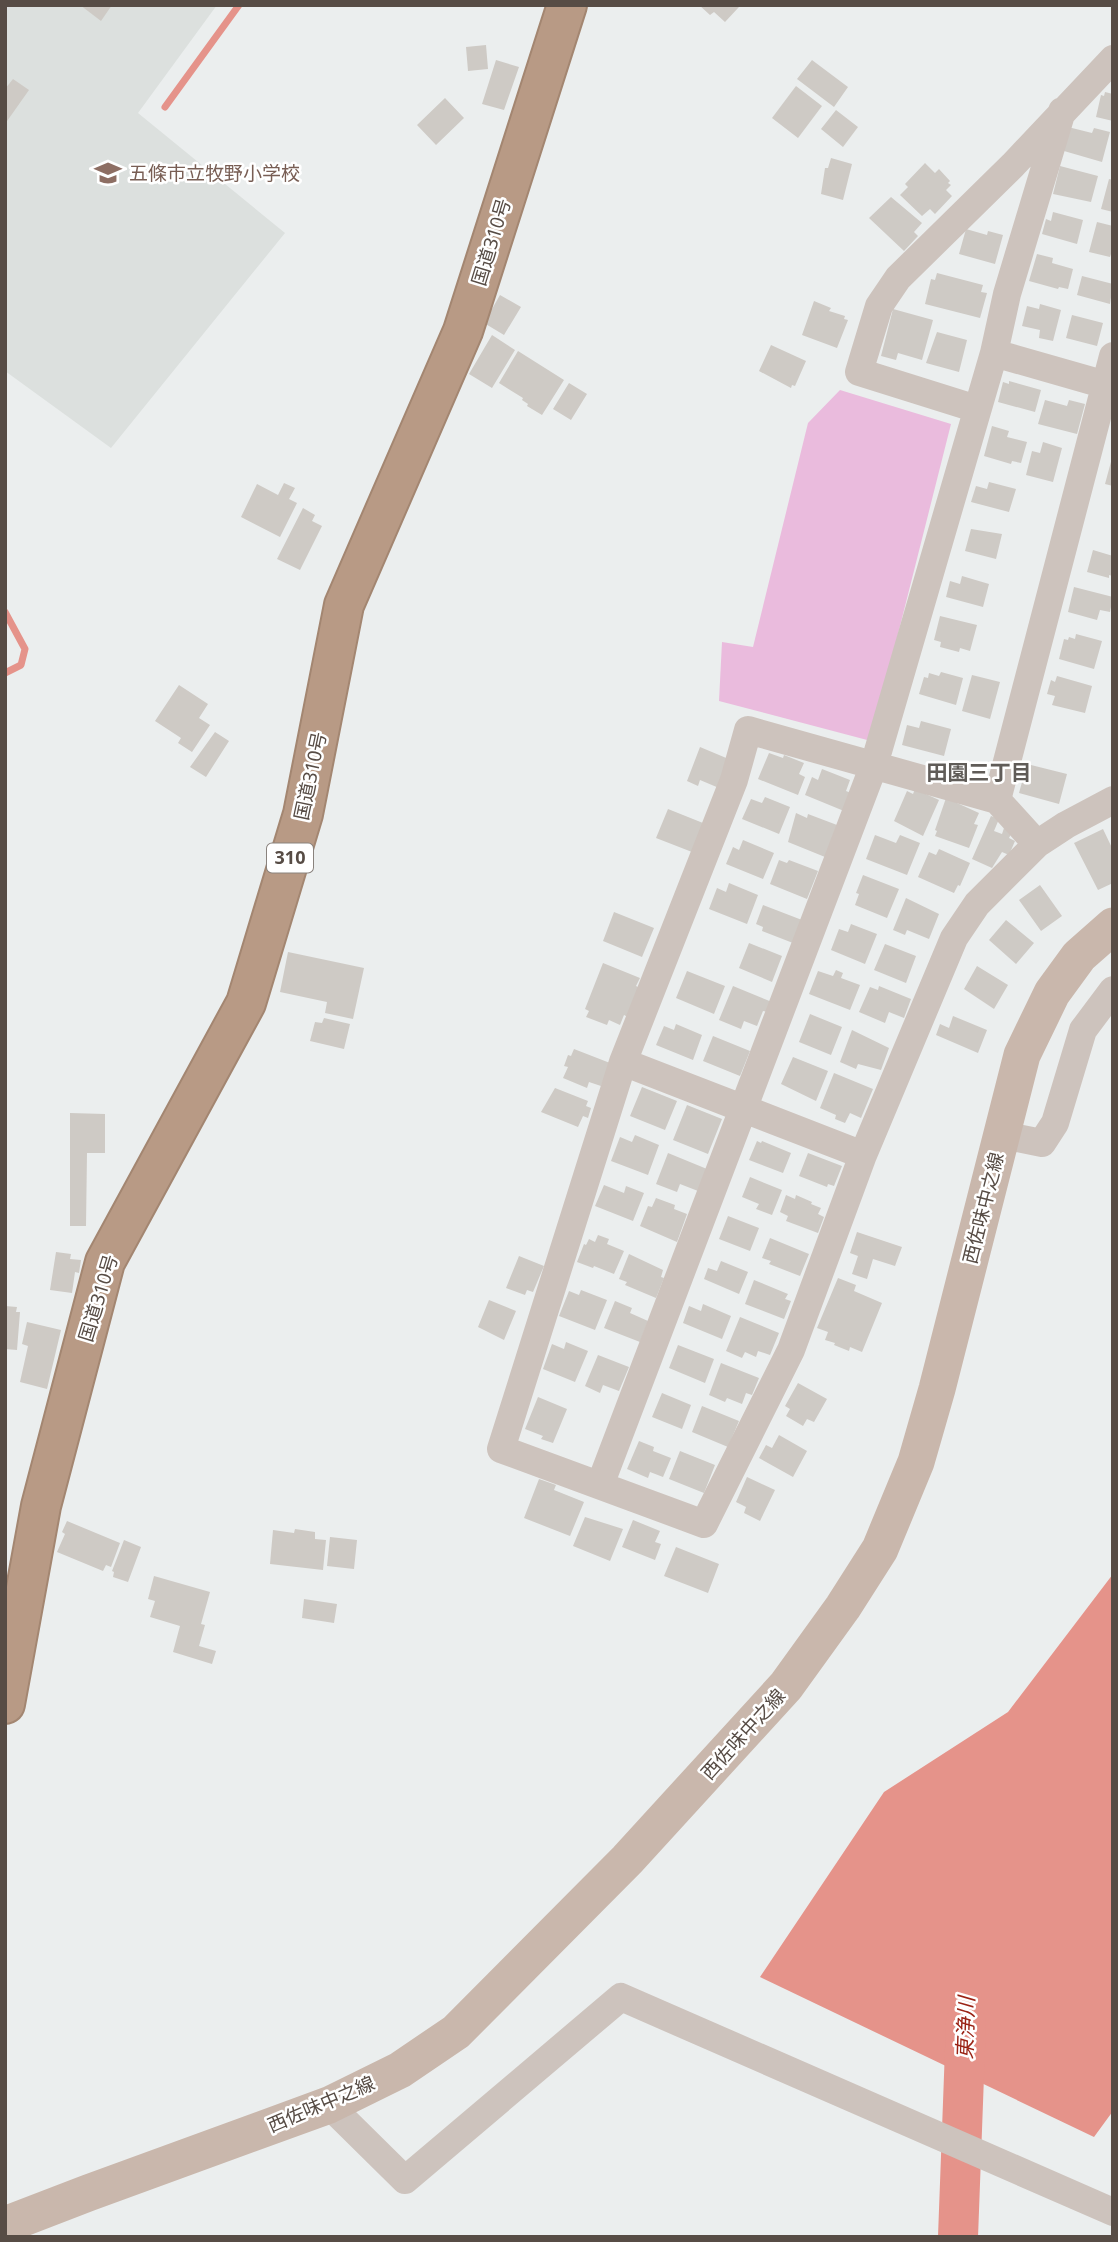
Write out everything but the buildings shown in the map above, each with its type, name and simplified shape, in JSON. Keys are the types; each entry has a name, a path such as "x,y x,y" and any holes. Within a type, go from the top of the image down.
{"highway":[{"name":"国道310号","path":"5,1704 41,1506 105,1262 246,1003 303,814 344,605 463,331 566,5"}],"main road":[{"name":"西佐味中之線","path":"5,2225 329,2105 400,2070 456,2032 636,1850 786,1686 815,1648 880,1549 916,1461 937,1390 1022,1055 1052,993 1079,956 1113,926"}],"street":[{"path":"977,409 859,372 879,306 898,278 1013,165 1113,59"},
{"path":"600,1485 874,765 994,353 1007,294 1062,111"},
{"path":"994,353 1109,386"},
{"path":"997,800 1109,386 1113,356"},
{"path":"1037,844 997,800 748,730 734,780 624,1062 501,1450 704,1524 790,1350 863,1154 954,938 977,904 1037,844 1113,800"},
{"path":"1002,1135 1042,1143 1055,1123 1083,1030 1113,990"},
{"path":"624,1062 863,1154"},
{"path":"329,2105 405,2180 621,1997 1113,2212"}],"shaded area":[{"name":"五條市立牧野小学校","path":"5,5 217,5 138,113 285,233 111,448 5,371"},
{"path":"840,390 951,424 871,741 719,701 722,642 753,647 808,423"}],"water":[{"path":"1113,1574 1113,2111 1094,2137 760,1977 884,1792 1008,1712"}],"waterway":[{"path":"165,107 239,5"},
{"path":"5,612 25,649 21,665 5,673"},
{"name":"東浄川","path":"958,2237 966,2022"}],"place":[{"name":"五條市立牧野小学校","path":"108,173"}],"district":[{"name":"田園三丁目","path":"979,773"}]}
